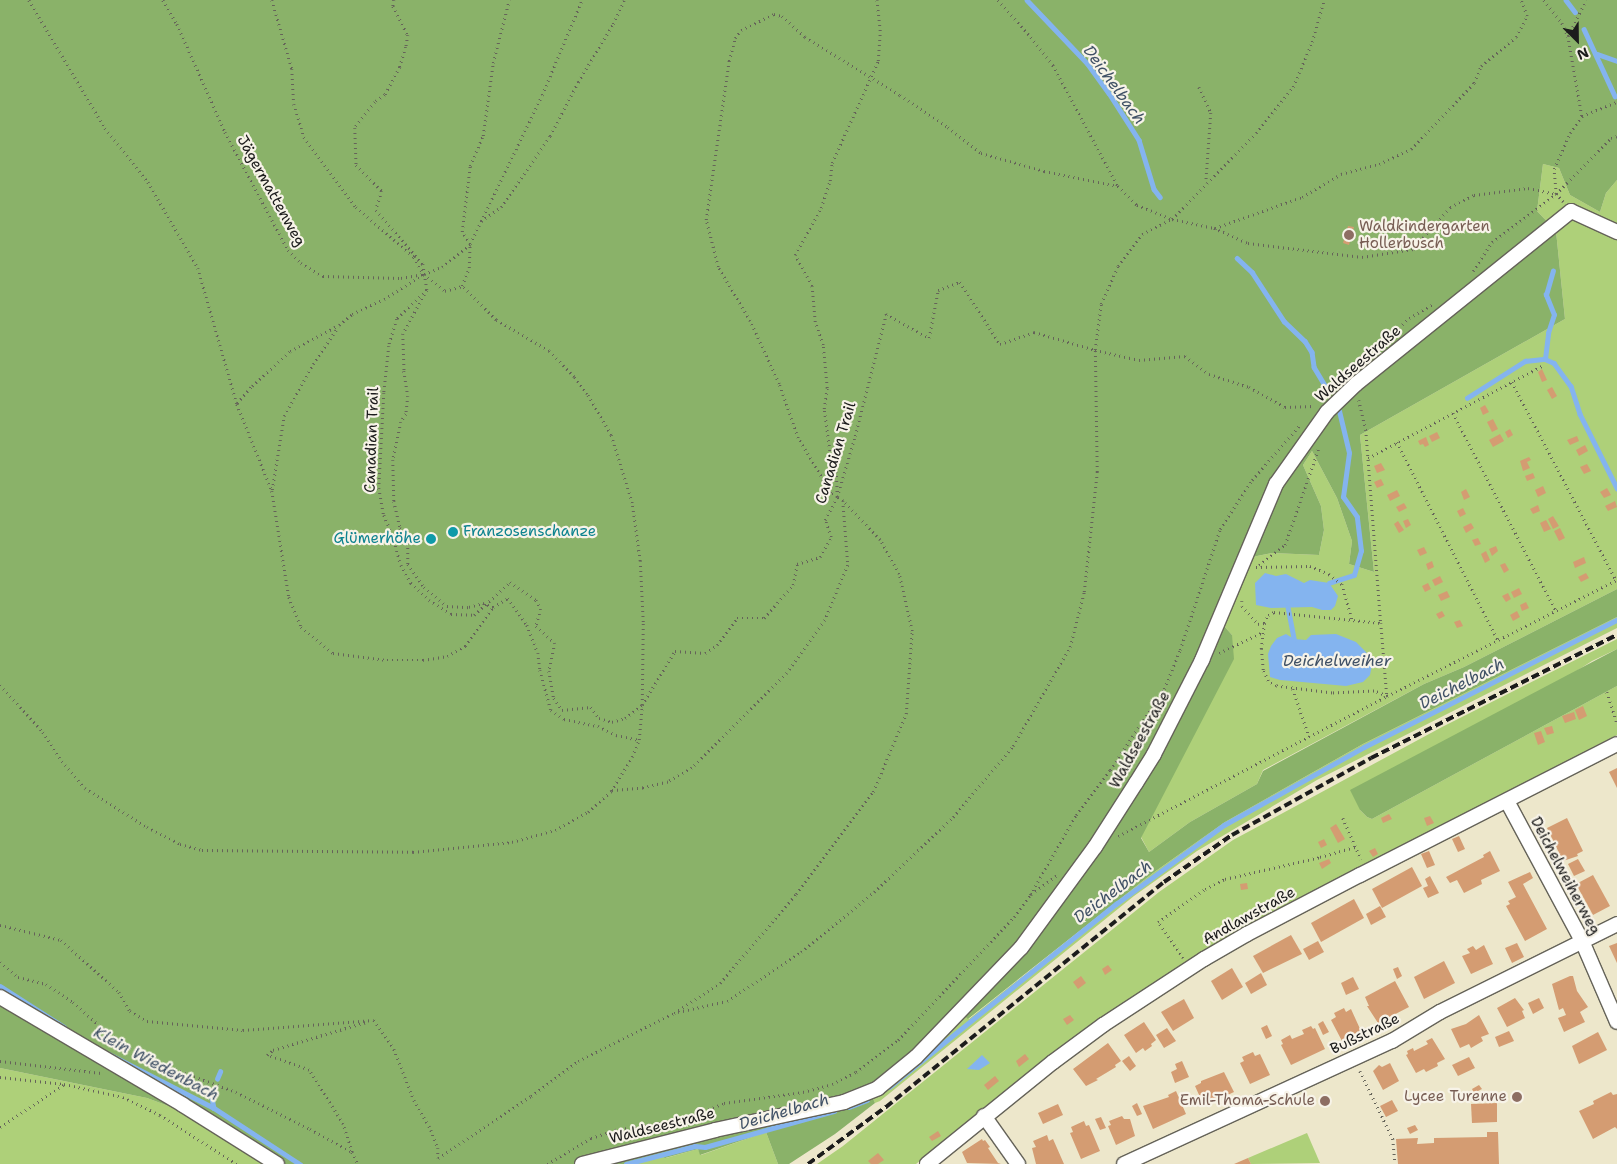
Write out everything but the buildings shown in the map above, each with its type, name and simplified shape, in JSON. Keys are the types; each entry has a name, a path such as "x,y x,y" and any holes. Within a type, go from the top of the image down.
{"street":[{"name":"Waldseestraße","path":"582,1164 715,1130 827,1107 864,1096 878,1088 916,1057 1021,948 1095,847 1154,754 1202,660 1276,484 1321,406 1356,384 1571,211 1617,232"},
{"name":"Andlawstraße","path":"927,1164 984,1116 1103,1025 1190,968 1247,934 1617,744"},
{"name":"Deichelweiherweg","path":"1507,801 1582,942 1617,1022"},
{"name":"Bußstraße","path":"1124,1164 1354,1059 1617,924"},
{"path":"0,997 183,1105 277,1164"},
{"path":"984,1116 1018,1164"}],"path":[{"path":"29,0 105,128 148,182 198,268 237,404 272,491 289,597 301,627 333,653 387,660 423,660 447,656 465,646 492,607 508,598 527,625 538,653 542,678 551,710 564,719 598,726 616,735 639,740"},
{"name":"Jägermattenweg","path":"163,0 177,24 225,132 288,250 301,263 323,276 401,278 424,274"},
{"path":"272,0 292,69 294,104 304,137 356,207 414,257 424,274 445,290 462,286"},
{"path":"394,0 393,6 408,35 406,47 400,66 385,95 375,102 355,128 356,165 382,191 376,210 422,264 427,290 403,334 404,371 408,396 406,414 401,422 393,460 396,510 400,528 408,532 408,564 424,587 447,606 469,607 483,603 492,607"},
{"path":"470,244 462,232 470,166 483,136 493,63 509,0"},
{"path":"462,286 469,268 470,244 506,171 582,0"},
{"path":"480,222 501,207 550,136 578,82 613,24 624,0"},
{"path":"837,497 836,473 831,461 824,409 827,388 823,346 815,322 812,286 795,255 821,208 830,181 832,163 871,77 879,54 880,31 877,0"},
{"path":"998,0 1053,65 1118,186 1137,205 1172,218 1214,228 1248,243 1362,257 1413,248 1450,207 1474,195 1528,188 1556,194"},
{"path":"674,1013 727,1001 801,952 874,892 953,817 1013,746 1070,647 1084,592 1097,472 1095,350 1101,304 1118,266 1142,234 1172,218 1256,133 1293,87 1312,42 1324,0"},
{"path":"1214,228 1302,197 1342,174 1379,164 1411,148 1474,83 1480,66 1516,37 1527,16 1521,0"},
{"path":"1544,0 1562,23 1568,36 1582,116"},
{"path":"1568,36 1586,0"},
{"path":"374,1020 394,1049 414,1100 431,1130 438,1148 438,1158 531,1096 578,1061 674,1013 720,983 796,894 873,792 906,714 912,631 899,574 880,540 843,501 832,493 798,438 779,384 750,321 718,267 706,220 729,60 735,38 741,30 774,14 782,16 805,37 948,127 981,153 1044,171 1118,186"},
{"path":"1199,88 1211,113 1206,184"},
{"path":"1556,194 1554,169 1570,132 1582,116 1617,102"},
{"path":"1472,274 1492,242 1556,194 1610,138 1617,136"},
{"path":"237,404 252,386 290,351 339,325 352,314 384,300 424,274 442,267 470,244"},
{"name":"Canadian Trail","path":"427,290 397,319 389,346 384,393 379,488 384,515 393,536 401,565 411,584 428,600 451,614 474,615 510,582 536,600 541,609 536,626 555,643 549,671 554,698 562,710 592,707 599,718 612,722 625,718 642,704 674,650 705,653 717,645 737,618 764,618 793,585 797,564 820,557 831,537 825,520 837,497 886,314 928,338 938,290 960,282 1000,344 1034,332 1095,350 1139,360 1185,356 1209,374 1249,387 1285,408 1321,406"},
{"path":"0,685 43,732 62,761 85,788 147,827 180,844 202,850 413,852 512,842 555,830 588,812 611,791 632,757 639,740 642,704 643,622 640,561 632,503 611,435 588,394 549,351 496,320 462,286"},
{"path":"1384,343 1409,318 1439,300"},
{"path":"272,491 284,416 313,364 339,325"},
{"path":"1368,458 1544,365"},
{"path":"1095,847 1616,580 1512,382"},
{"path":"1356,384 1366,430 1387,696"},
{"path":"1310,413 1321,406"},
{"path":"1453,413 1556,611"},
{"path":"547,1164 591,1138 615,1130 685,1119 724,1103 803,1092 832,1084 856,1072 898,1040 1014,917 1030,895 1076,815 1110,770 1164,689 1180,650 1220,529 1252,480 1310,424 1320,449 1285,545 1253,571"},
{"path":"1397,442 1498,640"},
{"path":"611,791 643,788 668,782 692,768 787,673 825,620 848,564 843,501"},
{"path":"1257,566 1310,566 1329,574 1342,584 1352,620"},
{"path":"1242,596 1242,606 1258,624 1264,623"},
{"path":"1381,624 1274,612 1268,615 1264,623 1261,649 1262,663 1268,681 1276,686 1332,693 1374,691 1387,696"},
{"path":"1202,660 1263,632"},
{"path":"1293,689 1309,736"},
{"path":"1607,692 1617,723"},
{"path":"1343,818 1367,872"},
{"path":"1190,968 1158,922 1205,889 1225,879 1320,858 1356,846"},
{"path":"0,925 61,940 118,992 130,1011 146,1021 243,1030 374,1020"},
{"path":"0,962 18,977 46,984 73,1002 109,1034 147,1059 236,1092 352,1152"},
{"path":"358,1164 343,1124 309,1070 268,1055 272,1050 336,1029 374,1020"},
{"path":"1354,1059 1393,1139 1395,1164"},
{"path":"0,1061 104,1073"},
{"path":"0,1077 64,1084 123,1097 160,1115 237,1164"},
{"path":"0,1128 64,1084"}],"green space":[{"path":"0,0 1617,0 1617,180 1606,193 1600,212 1570,195 1559,168 1543,164 1537,211 1556,231 1565,319 1360,435 1374,572 1349,564 1352,541 1337,498 1312,451 1303,465 1321,506 1324,530 1319,555 1272,553 1252,557 1224,626 1232,635 1234,659 1141,838 1149,852 1190,822 1257,784 1263,771 1424,684 1464,667 1617,589 1617,617 1363,744 1225,822 1153,873 968,1019 957,1009 912,1055 868,1087 875,1103 835,1134 789,1164 778,1164 766,1132 700,1155 698,1149 665,1158 662,1155 635,1164 266,1164 198,1117 147,1098 0,1068"},
{"path":"1543,164 1559,168 1570,195 1600,212 1606,193 1617,180 1617,589 1464,667 1424,684 1263,770 1257,784 1190,822 1149,852 1141,837 1232,635 1224,626 1252,557 1272,553 1319,555 1324,530 1321,506 1303,465 1312,451 1337,498 1352,541 1349,564 1374,572 1360,435 1565,319 1556,231 1537,211"},
{"path":"1617,617 1617,628 1317,780 1197,851 1134,896 880,1101 875,1103 868,1088 956,1009 969,1019 1153,873 1225,822 1363,744"},
{"path":"1617,639 1617,649 1592,661 1360,810 1372,819 1617,686 1617,735 1257,920 1258,922 1140,992 1062,1047 916,1164 817,1164 843,1146 1159,892 1233,840 1442,727"},
{"path":"1617,649 1617,686 1372,819 1360,810 1350,790"},
{"path":"0,1068 147,1098 198,1117 266,1164 0,1164"},
{"path":"766,1132 778,1164 635,1164 663,1155 666,1158 698,1149 701,1155"},
{"path":"1307,1133 1320,1163 1251,1164 1248,1158"}],"water":[{"name":"Deichelweiher","path":"1265,573 1276,576 1286,574 1304,583 1310,580 1329,583 1338,596 1335,606 1331,610 1322,610 1312,607 1271,608 1256,605 1255,583"},
{"name":"Deichelweiher","path":"1286,634 1294,639 1306,640 1311,635 1336,634 1356,642 1366,652 1372,665 1370,675 1363,682 1346,686 1280,680 1270,677 1268,654 1277,638"},
{"path":"982,1055 990,1063 979,1070 967,1069"}],"waterway":[{"name":"Deichelbach","path":"1027,0 1087,63 1109,93 1139,140 1154,189 1160,197"},
{"path":"1566,0 1575,12"},
{"path":"1584,29 1615,96"},
{"path":"1597,54 1617,61"},
{"name":"Deichelbach","path":"1237,258 1252,272 1284,321 1305,341 1312,352 1314,367 1329,392"},
{"path":"1545,359 1548,333 1554,315 1546,295 1553,271"},
{"path":"1467,398 1525,361 1545,359 1554,363 1571,386 1580,414 1617,488"},
{"name":"Deichelbach","path":"1329,583 1354,575 1361,551 1357,517 1343,497 1349,453 1339,411"},
{"name":"Deichelbach","path":"1288,607 1294,639"},
{"name":"Deichelbach","path":"889,1087 1116,904 1224,825 1364,747 1617,620"},
{"name":"Klein Wiedenbach","path":"0,986 64,1027"},
{"name":"Klein Wiedenbach","path":"107,1053 214,1108 300,1164"},
{"path":"217,1079 220,1072"},
{"name":"Klein Wiedenbach","path":"212,1098 214,1108"},
{"name":"Deichelbach","path":"849,1107 867,1100"},
{"name":"Deichelbach","path":"626,1164 695,1146 705,1147 834,1111"}],"railway":[{"path":"808,1164 886,1107 1164,882 1232,835 1371,758 1617,635"}],"place":[{"name":"Waldkindergarten Hollerbusch","path":"1349,235"},
{"name":"Franzosenschanze","path":"453,532"},
{"name":"Glümerhöhe","path":"431,539"},
{"name":"Lycee Turenne","path":"1517,1097"},
{"name":"Emil-Thoma-Schule","path":"1325,1101"}]}
